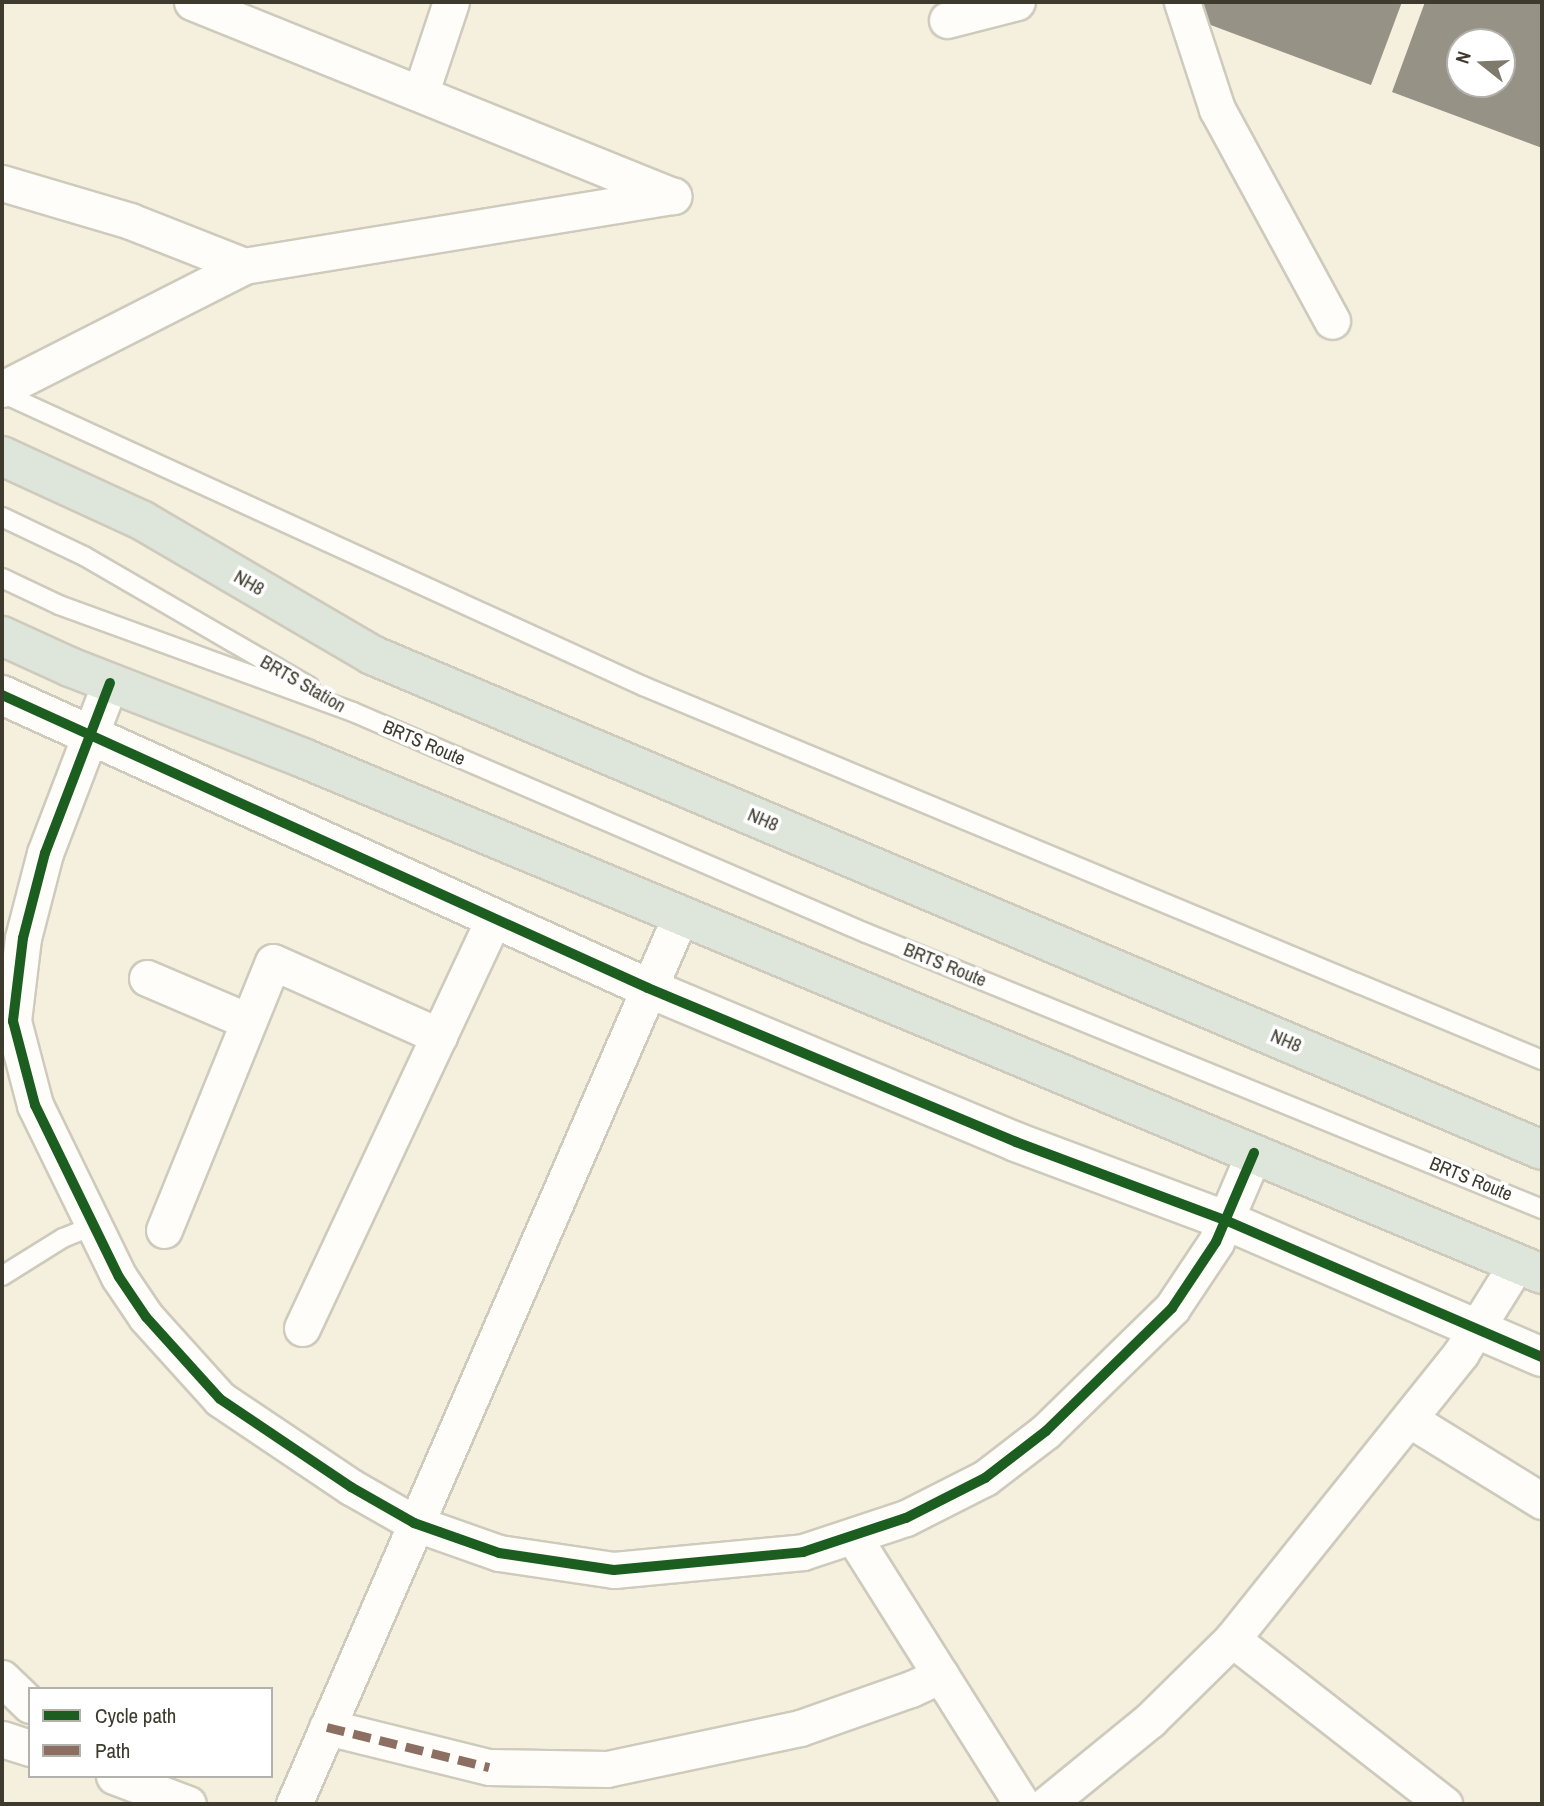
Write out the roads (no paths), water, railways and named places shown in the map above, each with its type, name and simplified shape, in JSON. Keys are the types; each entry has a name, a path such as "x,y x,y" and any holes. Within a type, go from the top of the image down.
{"main road":[{"name":"NH8","path":"2,456 142,521 372,655 1542,1150"},
{"path":"2,636 303,758 1530,1269"}],"street":[{"path":"2,391 244,266 673,196 421,92 192,2"},
{"path":"421,92 451,2"},
{"path":"947,20 1017,2"},
{"path":"1182,2 1217,109 1332,321"},
{"path":"2,183 130,221 244,266"},
{"path":"110,682 45,853 23,938 13,1021 35,1105 119,1277 146,1317 220,1399 351,1487 414,1523 499,1553 614,1570 803,1552 906,1518 985,1478 1045,1431 1172,1308 1216,1242 1254,1153"},
{"path":"2,695 90,738 648,988 1016,1142 1225,1220 1542,1357"},
{"path":"295,1804 414,1523 681,915"},
{"path":"302,1328 494,919"},
{"path":"163,1230 273,962 439,1036"},
{"path":"147,978 248,1021"},
{"path":"1047,1804 1150,1720 1231,1639 1409,1419 1475,1329 1530,1269"},
{"path":"1409,1419 1542,1501"},
{"path":"853,1536 1022,1804"},
{"path":"1231,1639 1444,1804"},
{"path":"327,1727 489,1767 607,1769 800,1728 911,1689 941,1675"},
{"path":"2,1678 28,1703"},
{"path":"2,1739 28,1747"},
{"path":"119,1778 188,1804"}],"lane":[{"path":"2,391 643,686 1542,1060"},
{"name":"BRTS Station","path":"2,516 84,556 353,712"},
{"name":"BRTS Station","path":"2,578 59,605 353,712"},
{"name":"BRTS Route","path":"353,712 866,933 1542,1209"},
{"path":"2,1276 63,1238 93,1226"}]}
